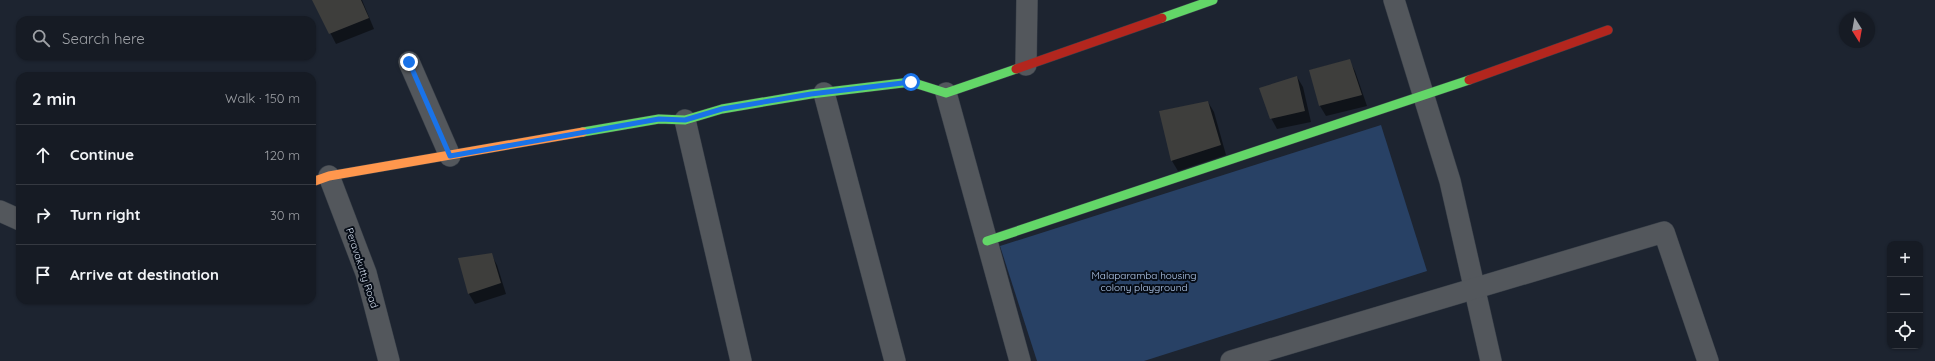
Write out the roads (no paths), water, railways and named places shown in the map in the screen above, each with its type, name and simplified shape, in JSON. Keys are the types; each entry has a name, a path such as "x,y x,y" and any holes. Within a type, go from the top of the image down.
{"street":[{"path":"1026,65 1027,0"},
{"path":"317,180 659,119 685,120 722,109 824,93 911,82 946,93 1213,0"},
{"path":"1394,0 1450,181 1491,361"},
{"path":"987,241 1424,96 1608,30"},
{"path":"409,62 450,156"},
{"path":"824,93 896,361"},
{"path":"946,93 1020,361"},
{"path":"685,120 741,361"},
{"name":"Peravakutty Road","path":"317,180 366,274 389,361"},
{"path":"0,211 16,218"},
{"path":"1231,361 1475,287 1664,232 1708,361"}],"park label":[{"name":"Malaparamba housing colony playground","path":"1144,280"}]}
